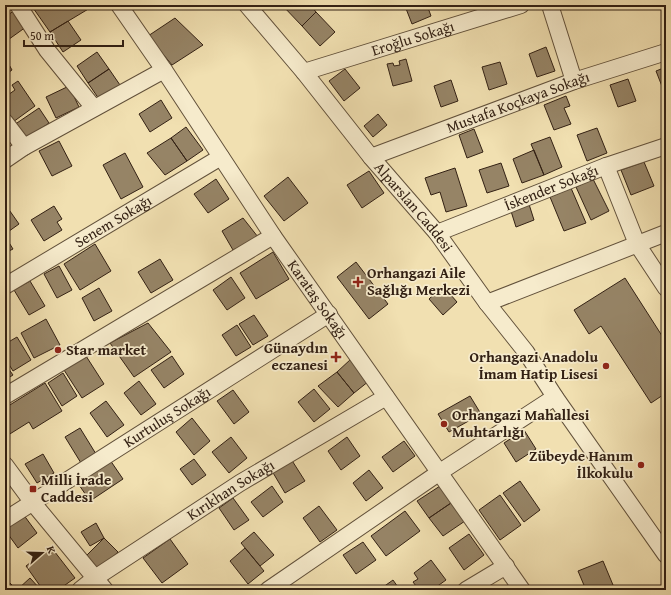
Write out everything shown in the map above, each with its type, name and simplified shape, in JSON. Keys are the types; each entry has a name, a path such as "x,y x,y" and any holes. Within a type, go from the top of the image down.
{"street":[{"path":"18,5 47,50 94,108"},
{"name":"Karataş Sokağı","path":"119,5 164,70 273,236 522,590"},
{"name":"Alparslan Caddesi","path":"247,5 304,72 371,158 437,232 487,303 526,352 555,397 666,555"},
{"name":"Eroğlu Sokağı","path":"304,72 521,5"},
{"path":"550,5 574,81"},
{"name":"Mustafa Koçkaya Sokağı","path":"371,158 574,81 666,52"},
{"path":"5,160 24,147 164,70"},
{"path":"5,122 24,147"},
{"name":"İskender Sokağı","path":"437,232 606,166 666,146"},
{"name":"Senem Sokağı","path":"5,286 222,157"},
{"path":"606,166 637,244 666,288"},
{"path":"487,303 666,233"},
{"path":"5,396 273,236"},
{"name":"Kurtuluş Sokağı","path":"5,520 329,314"},
{"name":"Kırıkhan Sokağı","path":"80,590 95,578 240,483 386,397"},
{"path":"268,590 440,472 555,397"},
{"path":"5,465 33,503 105,590"},
{"path":"466,590 506,566"}],"building":[{"path":"31,5 95,5 50,32"},
{"path":"282,5 314,5 312,7 316,12 302,26"},
{"path":"427,5 431,16 412,24 405,6"},
{"path":"15,10 26,27 5,42 5,17"},
{"path":"316,12 335,32 320,46 302,26"},
{"path":"175,18 203,45 172,65 148,36"},
{"path":"68,21 81,40 63,52 50,32"},
{"path":"546,47 555,71 537,77 529,54"},
{"path":"97,52 109,69 88,83 77,66"},
{"path":"5,53 12,70 5,75"},
{"path":"406,59 412,81 393,86 387,64 393,63 394,66 400,65 399,61"},
{"path":"500,62 507,84 489,90 482,67"},
{"path":"666,67 666,93 665,94 656,71"},
{"path":"109,69 120,85 99,99 88,83"},
{"path":"345,69 360,88 344,101 329,81"},
{"path":"628,79 636,101 618,107 610,85"},
{"path":"451,80 458,101 441,107 434,86"},
{"path":"18,81 35,106 13,122 5,111 5,97 15,90 12,85"},
{"path":"69,86 79,107 56,118 46,97"},
{"path":"566,96 570,106 564,108 571,124 554,130 544,105"},
{"path":"161,100 172,118 150,132 139,114"},
{"path":"39,108 49,123 25,140 14,125"},
{"path":"378,114 387,125 373,137 364,126"},
{"path":"186,127 203,150 187,161 171,138"},
{"path":"597,128 607,153 587,161 577,135"},
{"path":"474,129 483,152 467,158 459,135"},
{"path":"550,137 562,167 544,175 531,144"},
{"path":"171,138 187,161 165,175 147,153"},
{"path":"5,139 10,147 5,150"},
{"path":"59,141 72,166 52,176 39,151"},
{"path":"534,150 544,175 522,183 513,159"},
{"path":"125,153 143,187 121,199 103,165"},
{"path":"644,162 654,186 631,195 621,170"},
{"path":"501,163 509,186 487,193 479,170"},
{"path":"455,168 467,206 446,212 440,192 431,195 425,178"},
{"path":"369,171 384,193 362,208 347,185"},
{"path":"288,177 308,203 284,221 264,196"},
{"path":"216,179 229,199 208,213 194,194"},
{"path":"593,179 609,211 591,220 576,187"},
{"path":"571,188 586,223 564,231 550,197"},
{"path":"528,201 534,220 516,227 510,208"},
{"path":"5,204 19,224 5,234"},
{"path":"54,206 62,219 57,222 62,230 44,241 31,220"},
{"path":"243,218 258,237 233,250 222,231"},
{"path":"8,241 13,249 5,253 5,243"},
{"path":"95,244 111,271 80,290 64,264"},
{"path":"273,252 289,279 256,299 240,273"},
{"path":"160,259 173,280 151,293 138,272"},
{"path":"356,262 388,304 369,319 337,277"},
{"path":"59,266 72,290 57,298 44,274"},
{"path":"231,277 245,298 227,310 213,290"},
{"path":"625,278 666,342 666,393 651,403 601,326 589,334 574,310"},
{"path":"30,281 45,306 29,315 14,290"},
{"path":"443,286 457,302 443,315 429,299"},
{"path":"99,288 112,311 94,321 82,298"},
{"path":"254,315 268,336 253,345 239,324"},
{"path":"46,319 60,345 34,358 21,333"},
{"path":"148,323 171,352 134,377 110,343"},
{"path":"237,325 251,347 236,356 222,335"},
{"path":"17,337 31,360 13,371 5,358 5,344"},
{"path":"86,356 104,384 82,398 64,370"},
{"path":"172,356 184,374 164,388 151,370"},
{"path":"351,359 369,381 354,393 337,372"},
{"path":"5,364 13,375 5,380"},
{"path":"337,372 354,393 338,407 318,386"},
{"path":"63,373 77,396 62,406 48,383"},
{"path":"139,381 156,404 141,415 124,393"},
{"path":"45,383 62,411 33,429 29,422 5,437 5,408"},
{"path":"314,389 330,409 314,422 298,402"},
{"path":"233,390 249,412 234,424 217,401"},
{"path":"470,396 481,414 449,432 438,414"},
{"path":"106,401 124,425 107,437 90,413"},
{"path":"192,418 210,441 194,455 176,432"},
{"path":"80,428 96,454 81,463 65,437"},
{"path":"524,430 536,449 516,462 504,443"},
{"path":"231,437 247,458 229,473 212,452"},
{"path":"347,437 360,456 341,470 328,451"},
{"path":"404,441 415,456 393,472 382,457"},
{"path":"43,454 54,473 37,483 25,464"},
{"path":"194,459 206,475 192,485 180,469"},
{"path":"291,459 305,481 285,493 272,471"},
{"path":"110,460 123,479 90,501 77,482"},
{"path":"369,470 383,488 366,501 353,483"},
{"path":"520,481 540,510 524,522 503,493"},
{"path":"272,486 283,502 263,517 251,502"},
{"path":"440,486 451,503 429,518 417,501"},
{"path":"500,495 521,525 500,540 479,510"},
{"path":"233,498 249,520 234,530 219,508"},
{"path":"451,503 465,521 443,536 429,518"},
{"path":"319,506 337,530 320,542 303,518"},
{"path":"405,511 420,531 386,556 371,536"},
{"path":"23,514 37,533 18,548 5,530 5,527"},
{"path":"96,523 104,538 90,546 81,532"},
{"path":"254,532 274,555 260,566 241,543"},
{"path":"469,534 484,555 464,570 449,548"},
{"path":"104,538 118,552 99,570 86,556"},
{"path":"170,539 188,564 162,583 143,558"},
{"path":"363,542 376,560 356,574 343,555"},
{"path":"51,547 75,578 58,590 43,590 26,566"},
{"path":"245,548 264,571 248,584 230,561"},
{"path":"431,560 446,580 432,590 419,590 413,582 418,579 414,573"},
{"path":"603,561 613,585 602,590 586,590 578,571"},
{"path":"30,578 41,590 18,589"},
{"path":"393,580 400,590 379,590"},
{"path":"10,583 17,590 5,590"}],"place":[{"name":"Orhangazi Aile Sağlığı Merkezi","path":"358,282"},
{"name":"Star market","path":"58,350"},
{"name":"Günaydın eczanesi","path":"336,357"},
{"name":"Orhangazi Anadolu İmam Hatip Lisesi","path":"606,366"},
{"name":"Orhangazi Mahallesi Muhtarlığı","path":"444,424"},
{"name":"Zübeyde Hanım İlkokulu","path":"641,465"},
{"name":"Milli İrade Caddesi","path":"33,489"}]}
